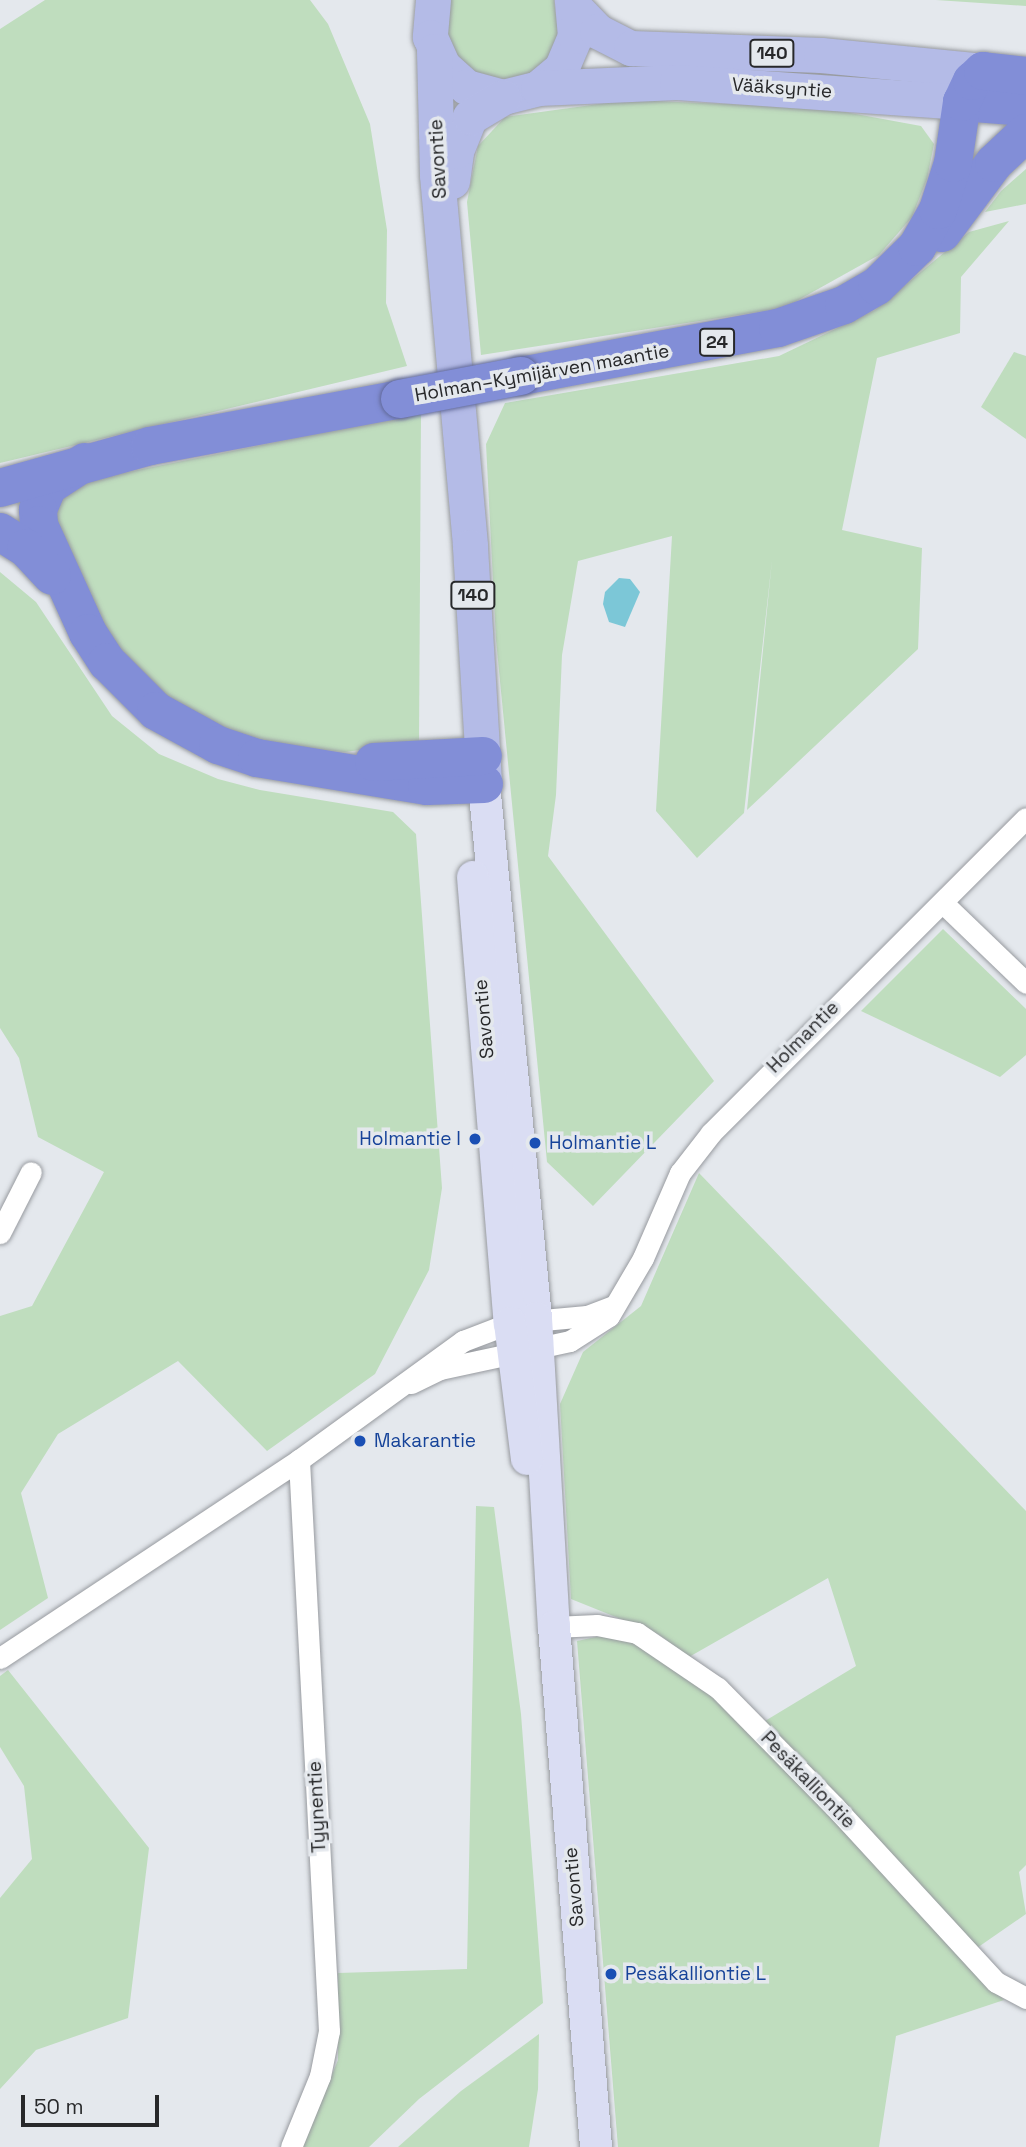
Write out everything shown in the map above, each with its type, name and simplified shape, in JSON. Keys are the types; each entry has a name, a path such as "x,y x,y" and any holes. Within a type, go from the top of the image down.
{"highway":[{"name":"Vääksyntie","path":"983,71 1026,76"},
{"name":"Holman–Kymijärven maantie","path":"0,488 85,462 778,328 844,305 900,269 938,210 953,163 962,102 972,81 983,71"},
{"name":"Vääksyntie","path":"962,102 1026,107"},
{"name":"24","path":"900,269 940,235 994,163 1026,133"},
{"path":"85,462 48,486 38,510 46,545 67,594 107,662 156,711 218,745 299,766 475,770"},
{"path":"0,532 26,548 67,594"}],"main road":[{"name":"Vääksyntie","path":"573,4 597,31 631,48 821,55 983,71"},
{"name":"140","path":"428,19 443,66 466,87 503,97 538,88 561,69 570,53 573,4"},
{"name":"Savontie","path":"428,19 456,407 475,770 524,1336 554,1627 596,2147"},
{"name":"Vääksyntie","path":"538,88 677,82 962,102"},
{"name":"Savontie","path":"445,268 453,174 462,132 478,108 503,97"}],"street":[{"name":"Holmantie","path":"524,1336 570,1341 598,1325 626,1290 669,1194 694,1153 815,1024 943,902 1026,818"},
{"path":"943,902 1026,983"},
{"path":"0,1233 31,1172"},
{"name":"Holmantie","path":"524,1336 599,1314 626,1290"},
{"path":"411,1383 524,1336"},
{"path":"0,1658 299,1460 411,1383 463,1341 524,1336"},
{"name":"Tyynentie","path":"291,2147 320,2076 329,2031 299,1460"},
{"name":"Pesäkalliontie","path":"554,1627 597,1625 637,1633 718,1688 826,1797 989,1975 1026,1998"}],"green space":[{"path":"45,0 310,0 328,24 370,124 387,230 386,303 407,366 0,463 0,29"},
{"path":"448,0 554,0 559,42 538,75 481,84 442,40"},
{"path":"936,0 1026,0 1026,6"},
{"path":"628,100 823,108 921,126 934,144 927,179 912,217 879,255 784,308 481,355 467,202 478,146 505,117"},
{"path":"1026,169 1026,204 985,212 1001,191"},
{"path":"1009,221 961,277 960,333 877,358 842,530 922,548 918,649 747,810 772,560 744,813 697,858 656,811 672,536 578,561 562,655 556,795 548,856 714,1081 593,1206 547,1162 496,640 486,444 505,403 779,356 875,310 969,232"},
{"path":"1014,352 1026,356 1026,439 981,407"},
{"path":"421,413 419,742 345,752 271,745 225,730 165,695 115,646 50,507 78,482"},
{"path":"0,572 36,602 112,716 159,754 218,779 260,790 393,812 416,834 442,1188 429,1270 375,1374 267,1451 178,1361 58,1434 21,1493 48,1598 0,1630 0,1316 32,1306 104,1172 38,1137 19,1058 0,1028"},
{"path":"943,929 1026,1009 1026,1055 1000,1077 861,1011"},
{"path":"699,1173 1026,1511 1026,1865 1019,1872 1026,1914 974,1950 765,1721 856,1666 828,1578 689,1657 658,1634 571,1599 560,1404 583,1352 641,1306"},
{"path":"476,1506 494,1507 521,1714 543,2003 419,2099 369,2147 302,2147 338,2060 338,1973 467,1969"},
{"path":"605,1635 633,1642 716,1699 785,1763 1004,2000 896,2036 879,2147 618,2147 577,1641"},
{"path":"8,1670 149,1848 128,2018 36,2050 0,2089 0,1898 32,1859 24,1786 0,1747 0,1676"},
{"path":"539,2034 538,2089 529,2147 398,2147 461,2091"}],"water":[{"path":"619,578 630,579 640,592 625,627 609,622 603,604 605,592"}],"place":[{"name":"Holmantie I","path":"475,1139"},
{"name":"Holmantie L","path":"535,1143"},
{"name":"Makarantie","path":"360,1441"},
{"name":"Pesäkalliontie L","path":"611,1974"}]}
